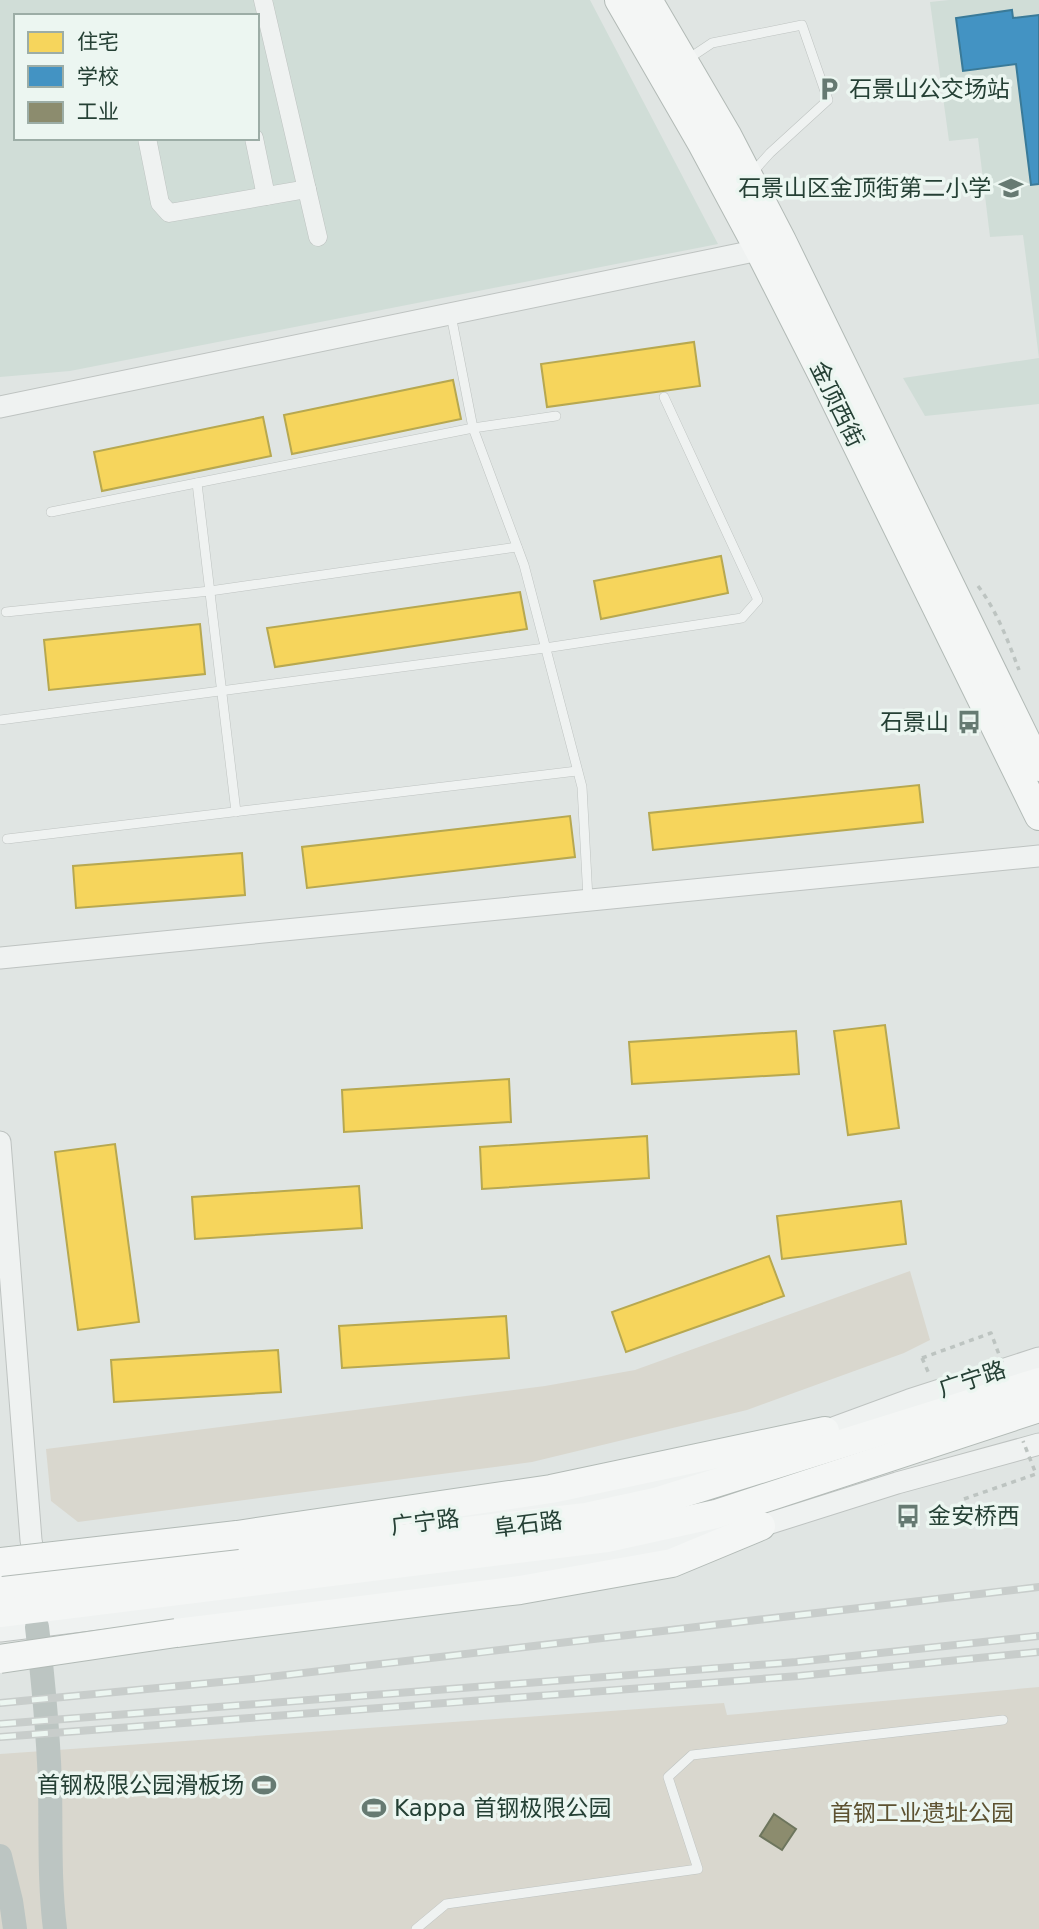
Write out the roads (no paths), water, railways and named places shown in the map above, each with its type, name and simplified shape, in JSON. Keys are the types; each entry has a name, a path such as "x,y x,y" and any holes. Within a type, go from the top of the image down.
{"highway":[{"name":"金顶西街","path":"619,0 727,135 1039,767"},
{"name":"金顶西街","path":"648,0 674,69 759,250 824,376 1039,816"},
{"name":"阜石路","path":"0,1586 586,1517 655,1502 1039,1381"},
{"name":"阜石路","path":"0,1613 607,1538 716,1514 1039,1408"},
{"path":"0,1562 237,1535 551,1489 825,1430"},
{"path":"0,1659 176,1633 520,1590 673,1563 761,1526"}],"main road":[{"path":"37,1627 50,1782 51,1898 55,1929"},
{"path":"0,1856 15,1929"}],"street":[{"path":"263,0 264,37 318,237"},
{"path":"147,140 160,203 169,213 307,189"},
{"path":"254,140 266,196"},
{"path":"0,407 759,250"},
{"path":"0,958 1039,856"},
{"path":"0,1142 31,1540 36,1567"},
{"name":"广宁路","path":"0,1571 270,1541 569,1503 660,1483 748,1458 908,1400 1039,1358"},
{"path":"0,1632 612,1556 761,1526 1031,1443"}],"lane":[{"path":"674,69 712,43 802,25 828,100 770,153 749,177"},
{"path":"451,315 473,428 517,547 582,788 588,901"},
{"path":"0,720 545,648 743,618 758,600 664,397"},
{"path":"51,512 473,428 556,416"},
{"path":"197,483 236,812"},
{"path":"6,612 210,591 517,547"},
{"path":"7,839 578,771"},
{"path":"416,1929 446,1905 698,1869 668,1777 692,1755 1003,1720"}],"railway":[{"path":"0,1703 252,1679 1039,1587"},
{"path":"0,1724 796,1662 1039,1636"},
{"path":"0,1737 799,1676 1039,1652"}],"place":[{"name":"石景山公交场站","path":"829,89"},
{"name":"石景山区金顶街第二小学","path":"1011,188"},
{"name":"石景山","path":"969,722"},
{"name":"金安桥西","path":"908,1516"},
{"name":"首钢极限公园滑板场","path":"264,1785"},
{"name":"Kappa 首钢极限公园","path":"374,1808"}],"park label":[{"name":"首钢工业遗址公园","path":"922,1813"}]}
